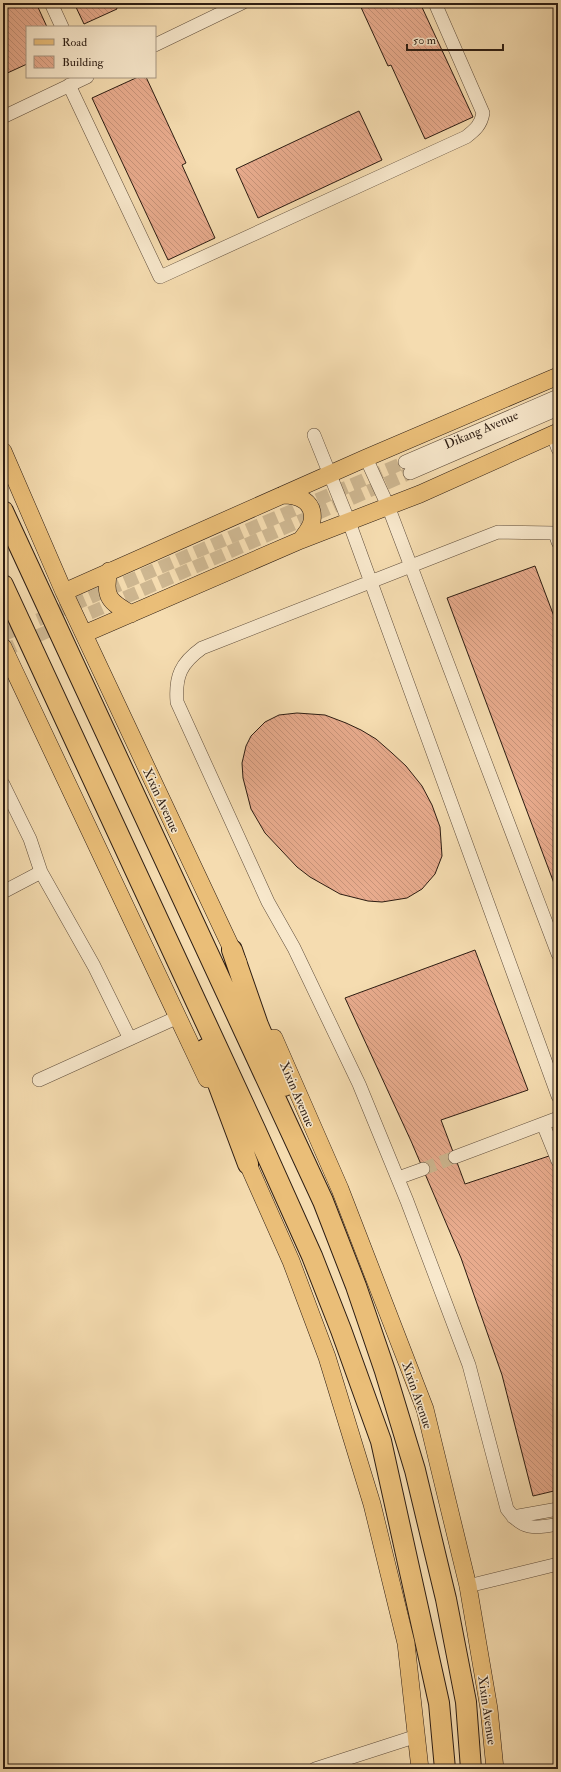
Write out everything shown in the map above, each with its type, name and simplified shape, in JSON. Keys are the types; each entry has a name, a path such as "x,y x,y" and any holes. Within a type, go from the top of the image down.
{"highway":[{"name":"Xixin Avenue","path":"3,511 323,1201 356,1286 383,1364 415,1470 446,1599 466,1702 471,1769"},
{"path":"3,585 151,903 312,1256 341,1330 381,1441 439,1704 445,1769"},
{"path":"151,903 248,1164"},
{"path":"232,950 258,1025 292,1106 323,1201"}],"main road":[{"path":"64,592 366,458 558,376"},
{"path":"84,634 301,540 556,439"},
{"name":"Xixin Avenue","path":"3,451 64,592 276,1041 340,1189 425,1409 468,1586 489,1709 496,1769"},
{"path":"283,495 294,495 302,498 311,510 312,520 309,529 301,540"},
{"path":"109,571 107,586 108,597 115,605 131,614"},
{"path":"3,647 8,672 178,1017 248,1164 291,1261 328,1357 372,1504 406,1644 420,1769"}],"street":[{"path":"51,3 62,26"},
{"path":"156,44 242,3"},
{"path":"69,85 160,277 466,137 477,129 482,120 483,113 435,3"},
{"path":"3,117 84,78"},
{"name":"Dikang Avenue","path":"558,396 407,468 558,409"},
{"path":"314,435 349,522 558,1096"},
{"path":"366,458 388,506 558,954"},
{"path":"558,542 555,533 498,532 202,648 190,657 181,668 176,687 177,702 180,709 268,902 294,948 359,1084 398,1178 469,1365 507,1509 513,1517 528,1527 542,1527 558,1524"},
{"path":"3,784 30,839 41,872 94,966 130,1039"},
{"path":"3,892 41,872"},
{"path":"39,1080 178,1017"},
{"path":"455,1157 558,1118"},
{"path":"543,1124 558,1161"},
{"path":"398,1178 423,1169"},
{"path":"513,1517 558,1509"},
{"path":"468,1586 558,1564"},
{"path":"315,1769 417,1736"}],"building":[{"path":"3,3 36,3 47,26 26,26 26,64 3,75"},
{"path":"74,3 115,3 117,9 84,24"},
{"path":"359,3 420,3 473,117 425,139 391,65 388,66"},
{"path":"136,78 146,78 186,163 182,165 215,238 168,260 92,98"},
{"path":"359,111 382,160 258,218 236,169"},
{"path":"535,566 558,627 558,894 447,598"},
{"path":"297,713 325,715 361,730 376,739 392,753 406,766 422,786 432,805 440,827 442,856 435,874 422,889 407,898 382,902 368,901 340,894 310,877 297,867 265,833 251,809 243,778 242,763 246,746 251,736 265,722 279,715"},
{"path":"475,950 528,1090 441,1120 465,1184 552,1155 558,1170 558,1490 533,1496 502,1375 461,1258 411,1141 345,998"}],"tunnel":[{"path":"3,635 405,462"},
{"path":"3,651 410,473"},
{"path":"423,1169 455,1157"}]}
